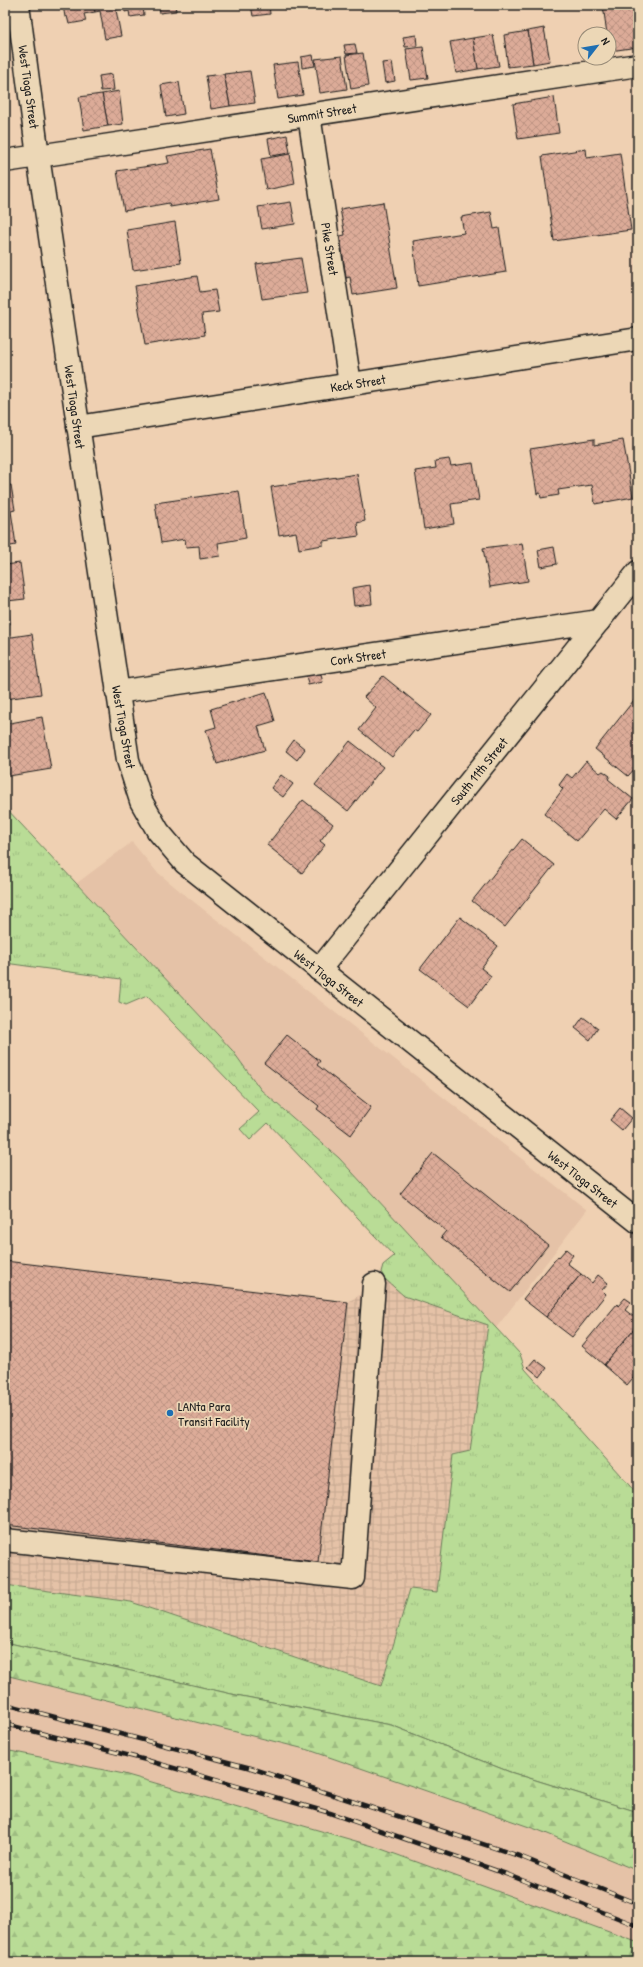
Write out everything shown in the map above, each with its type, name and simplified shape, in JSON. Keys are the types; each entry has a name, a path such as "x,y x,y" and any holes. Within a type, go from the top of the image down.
{"street":[{"name":"West Tioga Street","path":"18,5 38,156 117,692 128,760 141,800 158,831 185,863 638,1222"},
{"name":"Summit Street","path":"5,161 638,65"},
{"name":"Pike Street","path":"309,115 350,384"},
{"name":"Keck Street","path":"78,427 638,339"},
{"name":"South 11th Street","path":"319,970 638,572"},
{"name":"Cork Street","path":"117,692 599,621"},
{"path":"5,1540 353,1578 374,1284"}],"shaded area":[{"path":"132,842 156,871 180,891 587,1210 496,1328 339,1158 261,1090 232,1050 77,883"},
{"path":"385,1279 404,1296 488,1325 470,1452 453,1455 437,1592 410,1590 381,1686 131,1602 5,1585 5,1525 318,1562 348,1302"},
{"path":"5,1675 309,1750 538,1830 638,1871 638,1943 373,1846 124,1774 5,1750"}],"green space":[{"path":"5,807 232,1050 261,1090 339,1158 520,1354 525,1369 638,1495 638,1812 510,1772 391,1725 236,1695 5,1642 5,1585 131,1602 381,1686 410,1589 437,1592 453,1455 470,1451 488,1325 404,1296 385,1279 381,1272 383,1265 394,1256 268,1123 250,1140 240,1129 259,1112 147,996 126,1005 119,1002 121,979 5,963"},
{"path":"5,1642 236,1695 391,1725 510,1772 638,1812 638,1871 538,1830 309,1750 5,1675"},
{"path":"5,1750 124,1774 373,1846 638,1943 638,1962 5,1962"}],"building":[{"path":"63,5 94,5 95,12 84,14 86,21 69,24 67,16 65,17"},
{"path":"94,5 120,5 120,9 116,10 121,36 105,39 100,11 95,12"},
{"path":"124,5 153,6 143,7 144,15 130,17 129,11 125,12"},
{"path":"159,5 175,5 176,11 160,13"},
{"path":"251,5 269,5 270,14 253,16"},
{"path":"603,5 638,5 638,47 617,50 617,26 606,26"},
{"path":"544,28 550,61 533,64 528,31"},
{"path":"528,31 533,64 508,67 504,35"},
{"path":"416,35 417,46 405,47 403,37"},
{"path":"493,35 499,66 478,69 473,38"},
{"path":"473,38 478,69 456,73 450,42"},
{"path":"355,44 357,53 346,54 344,45"},
{"path":"423,47 428,78 411,80 406,49"},
{"path":"363,53 368,86 351,89 346,55"},
{"path":"313,55 315,66 302,68 301,57"},
{"path":"342,56 347,89 320,93 315,59"},
{"path":"298,62 303,95 278,99 273,65"},
{"path":"392,62 395,81 385,83 382,63"},
{"path":"250,71 255,103 230,106 224,74"},
{"path":"112,74 114,90 101,91 99,76"},
{"path":"224,74 230,106 211,109 206,76"},
{"path":"179,82 184,114 166,117 161,85"},
{"path":"119,91 123,124 108,126 102,94"},
{"path":"102,94 108,126 84,130 79,97"},
{"path":"554,97 559,133 518,139 513,104"},
{"path":"287,135 290,153 271,156 268,139"},
{"path":"210,149 219,199 170,207 169,203 124,211 117,171 169,163 167,156"},
{"path":"586,149 587,158 620,153 631,230 554,241 542,156"},
{"path":"290,154 295,184 266,190 261,159"},
{"path":"291,202 295,224 262,229 258,207"},
{"path":"383,202 397,288 353,295 350,277 346,278 340,236 345,235 340,209"},
{"path":"491,212 494,229 499,228 506,272 418,286 413,241 464,233 461,217"},
{"path":"175,222 181,263 133,270 127,230"},
{"path":"301,258 307,293 262,299 256,264"},
{"path":"197,276 200,292 215,290 219,312 202,314 205,335 145,345 135,286"},
{"path":"594,439 594,445 623,440 633,497 595,504 592,485 558,490 559,495 541,498 540,493 537,494 530,449"},
{"path":"449,459 451,466 473,463 479,500 451,504 454,524 424,529 415,471 436,468 435,461"},
{"path":"357,474 365,521 357,523 359,536 323,541 323,545 299,549 296,532 279,535 271,487"},
{"path":"11,485 15,510 11,511 16,545 5,547 5,486"},
{"path":"239,491 246,538 218,543 220,556 200,559 199,546 186,547 185,539 161,543 155,503"},
{"path":"522,543 528,581 490,587 483,548"},
{"path":"554,547 557,564 541,567 538,550"},
{"path":"20,563 25,599 7,601 10,624 5,624 5,565"},
{"path":"370,585 372,604 354,606 352,588"},
{"path":"32,634 41,694 5,699 5,638"},
{"path":"320,672 323,682 308,685 306,675"},
{"path":"383,676 431,715 417,732 414,730 392,757 359,730 376,708 364,697"},
{"path":"266,692 275,721 258,726 265,750 217,764 206,730 216,727 211,709"},
{"path":"634,700 638,703 638,765 628,776 595,749"},
{"path":"42,717 51,769 9,776 5,750 5,724"},
{"path":"294,740 305,749 297,760 286,751"},
{"path":"350,741 383,767 348,811 315,785"},
{"path":"586,761 600,773 603,771 610,776 608,779 633,799 616,819 604,809 577,841 544,814 563,789 559,785 567,774 572,778"},
{"path":"281,775 293,784 283,797 271,788"},
{"path":"303,800 333,824 320,841 325,845 302,873 267,845"},
{"path":"522,839 554,865 505,927 472,901"},
{"path":"460,917 498,946 481,968 491,976 469,1006 420,969"},
{"path":"583,1017 598,1028 590,1040 575,1028"},
{"path":"287,1035 320,1061 317,1065 371,1107 351,1135 317,1109 319,1106 264,1063"},
{"path":"620,1108 632,1118 622,1130 610,1120"},
{"path":"433,1153 548,1245 510,1292 441,1237 446,1231 400,1194"},
{"path":"566,1249 573,1255 567,1263 581,1274 546,1317 523,1299 558,1256 559,1257"},
{"name":"LANta Para Transit Facility","path":"5,1261 348,1302 318,1562 5,1525"},
{"path":"581,1274 592,1283 598,1275 608,1283 602,1290 606,1294 572,1337 546,1317"},
{"path":"625,1298 631,1302 625,1310 638,1320 638,1324 604,1365 582,1346 617,1304 618,1306"},
{"path":"638,1324 638,1372 627,1385 604,1365"},
{"path":"535,1359 547,1368 540,1377 528,1367"}],"railway":[{"path":"5,1704 251,1768 519,1856 638,1904"},
{"path":"5,1724 146,1760 330,1813 509,1875 638,1926"}],"place":[{"name":"LANta Para Transit Facility","path":"170,1413"}]}
